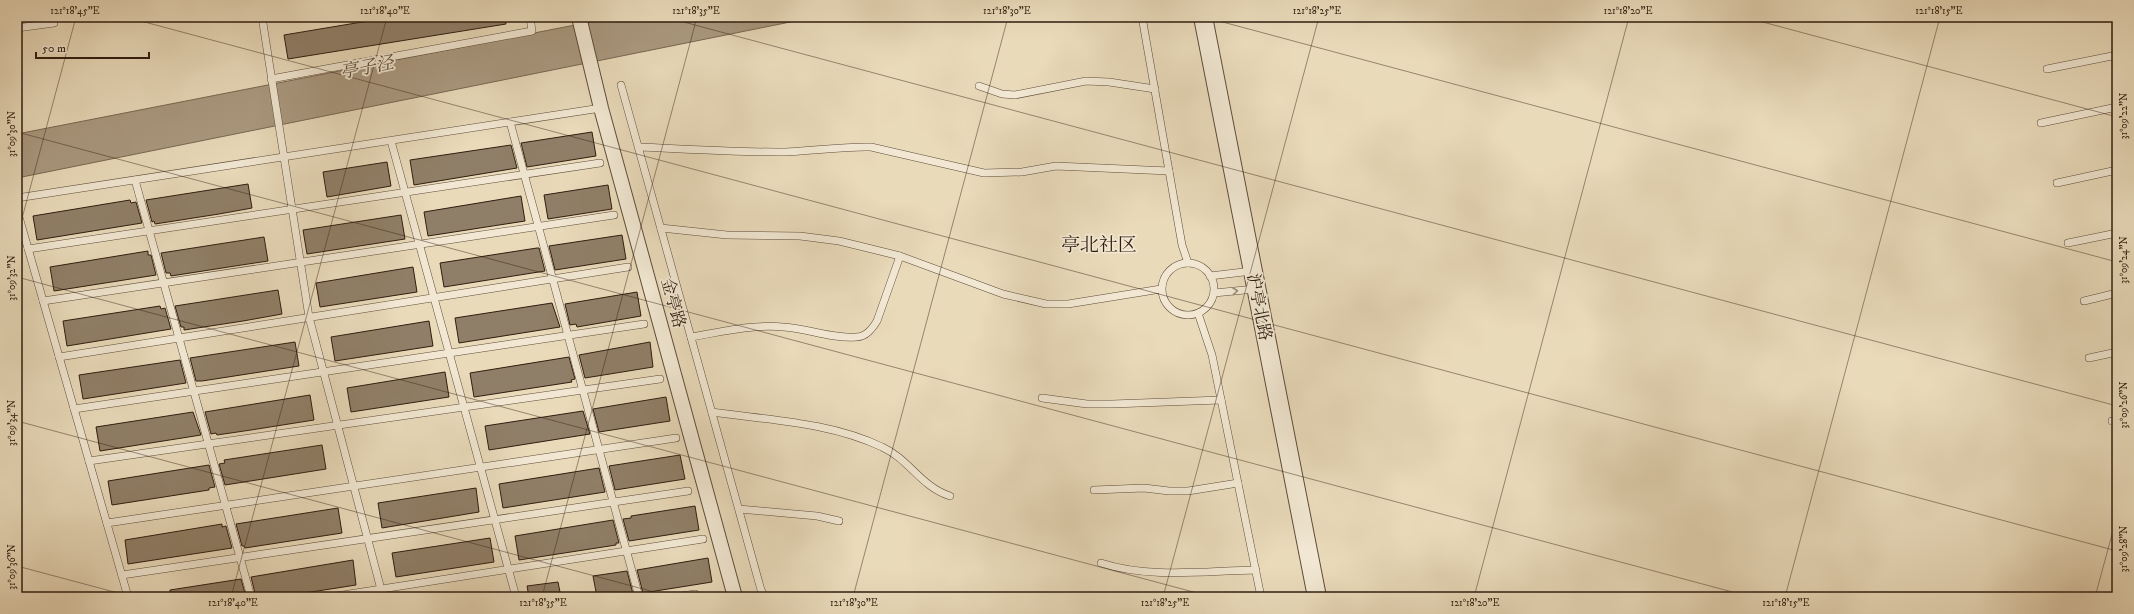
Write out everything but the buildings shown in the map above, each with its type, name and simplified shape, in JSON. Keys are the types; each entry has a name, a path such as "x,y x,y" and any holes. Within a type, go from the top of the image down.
{"street":[{"name":"沪亭北路","path":"1203,17 1317,597"},
{"name":"金亭路","path":"580,19 602,108 735,597"}],"lane":[{"path":"17,28 54,23 52,17"},
{"path":"271,17 262,18 308,317 383,597"},
{"path":"271,79 532,31 530,17"},
{"path":"1142,17 1182,245 1188,263"},
{"path":"2047,69 2117,55"},
{"path":"979,86 1002,94 1015,95 1086,81 1109,82 1155,89"},
{"path":"621,85 764,597"},
{"path":"2041,122 2117,107"},
{"path":"17,198 602,108"},
{"path":"510,122 639,597"},
{"path":"390,140 516,597"},
{"path":"639,147 776,152 871,147 984,173 1022,172 1056,166 1169,171"},
{"path":"28,250 600,163"},
{"path":"2057,183 2117,170"},
{"path":"135,180 251,597"},
{"path":"17,210 128,597"},
{"path":"43,301 614,214"},
{"path":"661,228 727,235 800,236 839,241 900,256 1003,294 1046,304 1068,304 1162,289"},
{"path":"2068,244 2117,233"},
{"path":"691,337 759,326 784,327 841,337 858,337 871,331 877,321 900,256"},
{"path":"1188,263 1205,269 1210,276 1214,284 1214,293 1211,302 1198,313 1189,315 1173,311 1167,305 1162,289 1162,281 1172,268 1188,263"},
{"path":"59,357 628,267"},
{"path":"1210,276 1252,271"},
{"path":"1214,293 1256,289"},
{"path":"2084,301 2117,294"},
{"path":"1198,313 1212,355 1261,597"},
{"path":"74,409 644,324"},
{"path":"2090,358 2117,352"},
{"path":"89,460 660,379"},
{"path":"1042,398 1087,404 1221,400"},
{"path":"712,412 809,425 848,434 883,447 908,465 927,485 937,492 950,496"},
{"path":"107,523 676,438"},
{"path":"1094,490 1144,488 1169,491 1188,491 1238,483"},
{"path":"122,575 688,491"},
{"path":"739,509 817,516 839,521"},
{"path":"330,597 703,539"},
{"path":"1101,563 1122,570 1145,572 1256,570"},
{"path":"674,597 694,594"}],"water":[{"name":"亭子泾","path":"616,17 815,17 17,178 17,134"}],"district":[{"name":"亭北社区","path":"1099,245"}]}
